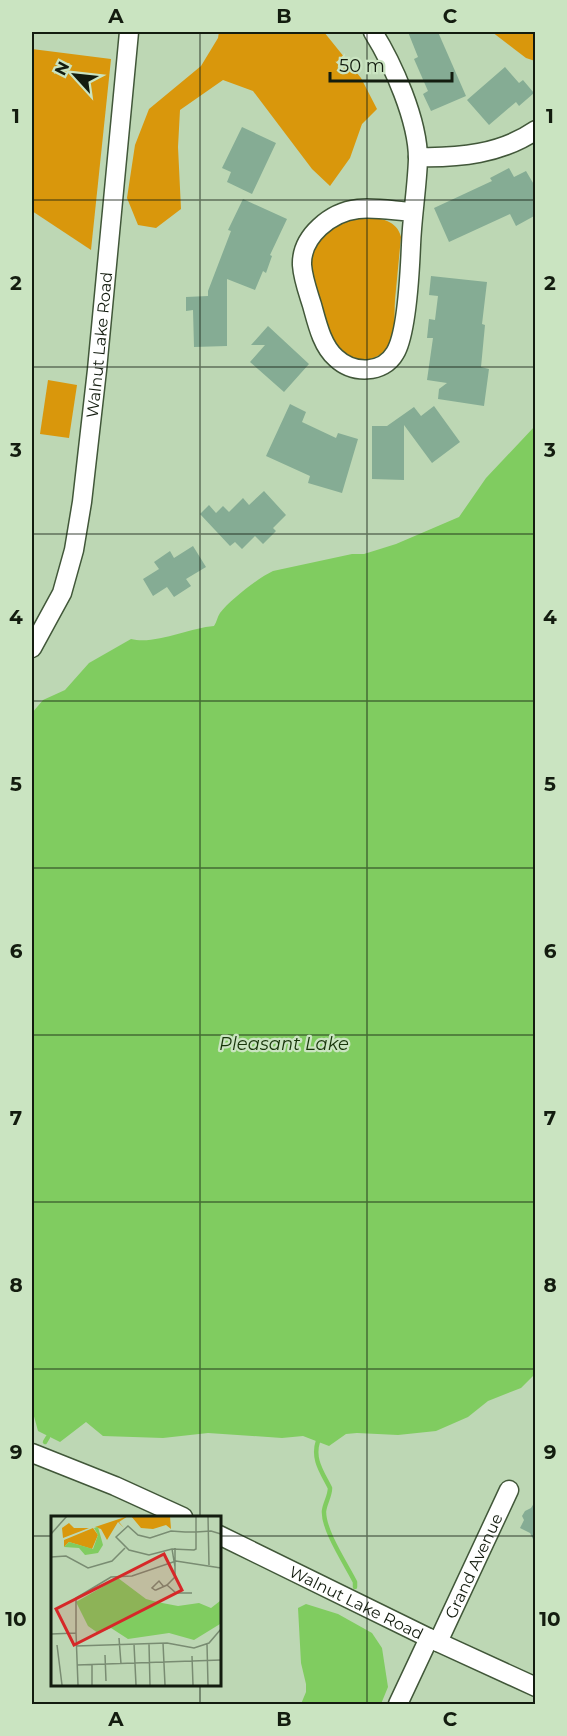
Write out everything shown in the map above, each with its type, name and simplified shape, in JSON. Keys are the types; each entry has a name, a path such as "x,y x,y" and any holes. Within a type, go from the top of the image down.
{"street":[{"name":"Walnut Lake Road","path":"32,648 62,593 74,550 82,502 129,32"},
{"path":"373,32 400,84 412,124 418,158 412,212 410,265 402,334 396,352 381,366 359,370 347,366 336,359 328,349 306,288 302,265 308,242 319,227 331,218 357,209 412,212"},
{"path":"418,158 451,158 483,152 521,140 536,130"},
{"path":"32,1453 117,1487 181,1516"},
{"name":"Grand Avenue","path":"434,1640 509,1490"},
{"name":"Walnut Lake Road","path":"220,1535 434,1640 398,1704"},
{"path":"434,1640 536,1687"}],"shaded area":[{"path":"219,32 324,32 361,78 377,109 362,124 350,158 330,186 312,169 253,91 223,80 180,110 178,147 181,209 156,228 138,225 127,198 135,145 149,109 201,66 218,38"},
{"path":"492,32 535,32 535,61 526,58"},
{"path":"32,49 111,59 91,250 32,211"},
{"path":"349,218 372,218 387,221 398,230 401,237 394,329 391,341 382,353 367,360 354,360 334,343 327,329 311,272 313,253 320,239"},
{"path":"48,380 77,385 69,438 40,434"}],"water":[{"name":"Pleasant Lake","path":"535,426 535,1374 521,1388 488,1401 468,1417 436,1431 398,1435 346,1434 329,1446 303,1436 282,1438 208,1433 163,1438 103,1436 86,1422 60,1442 38,1431 32,1409 32,713 43,700 65,690 89,663 131,639 151,640 214,626 220,613 230,602 273,571 352,554 364,554 396,544 459,517 486,478"},
{"path":"306,1604 338,1614 372,1633 382,1648 388,1687 381,1704 301,1704 306,1692 306,1684 301,1663 298,1608"}],"building":[{"path":"408,32 438,32 466,96 431,111 423,94 428,91 414,59 418,57"},
{"path":"505,67 519,83 523,80 534,93 519,106 516,102 489,125 467,100"},
{"path":"242,127 276,143 252,194 227,182 231,172 222,168"},
{"path":"509,168 514,177 526,171 536,188 536,215 516,226 510,214 449,242 434,208 492,181 490,178"},
{"path":"243,199 287,219 270,255 272,256 266,273 263,271 255,290 227,279 227,346 194,347 193,310 186,311 186,297 208,296 231,231 228,230"},
{"path":"431,276 487,282 482,324 485,325 481,367 489,369 484,406 438,399 439,389 447,383 427,380 433,338 427,338 429,319 435,320 438,296 429,295"},
{"path":"268,326 309,364 284,392 250,362 265,345 251,345"},
{"path":"290,404 306,412 302,422 336,438 338,433 358,439 342,493 308,483 310,476 266,456"},
{"path":"434,406 460,442 432,463 404,425 404,480 372,479 372,426 387,426 414,407 421,416"},
{"path":"264,491 286,515 273,528 276,531 263,544 255,536 242,549 235,542 230,546 200,514 209,505 216,513 223,506 229,512 243,498 249,505"},
{"path":"193,546 206,567 186,579 191,586 174,597 167,587 153,596 143,579 159,569 154,562 170,551 174,558"},
{"path":"536,1500 536,1545 530,1533 520,1528 524,1520 522,1516"}],"waterway":[{"path":"45,1442 48,1437"},
{"path":"318,1441 317,1460 330,1488 324,1511 327,1528 355,1582 355,1587"}]}
